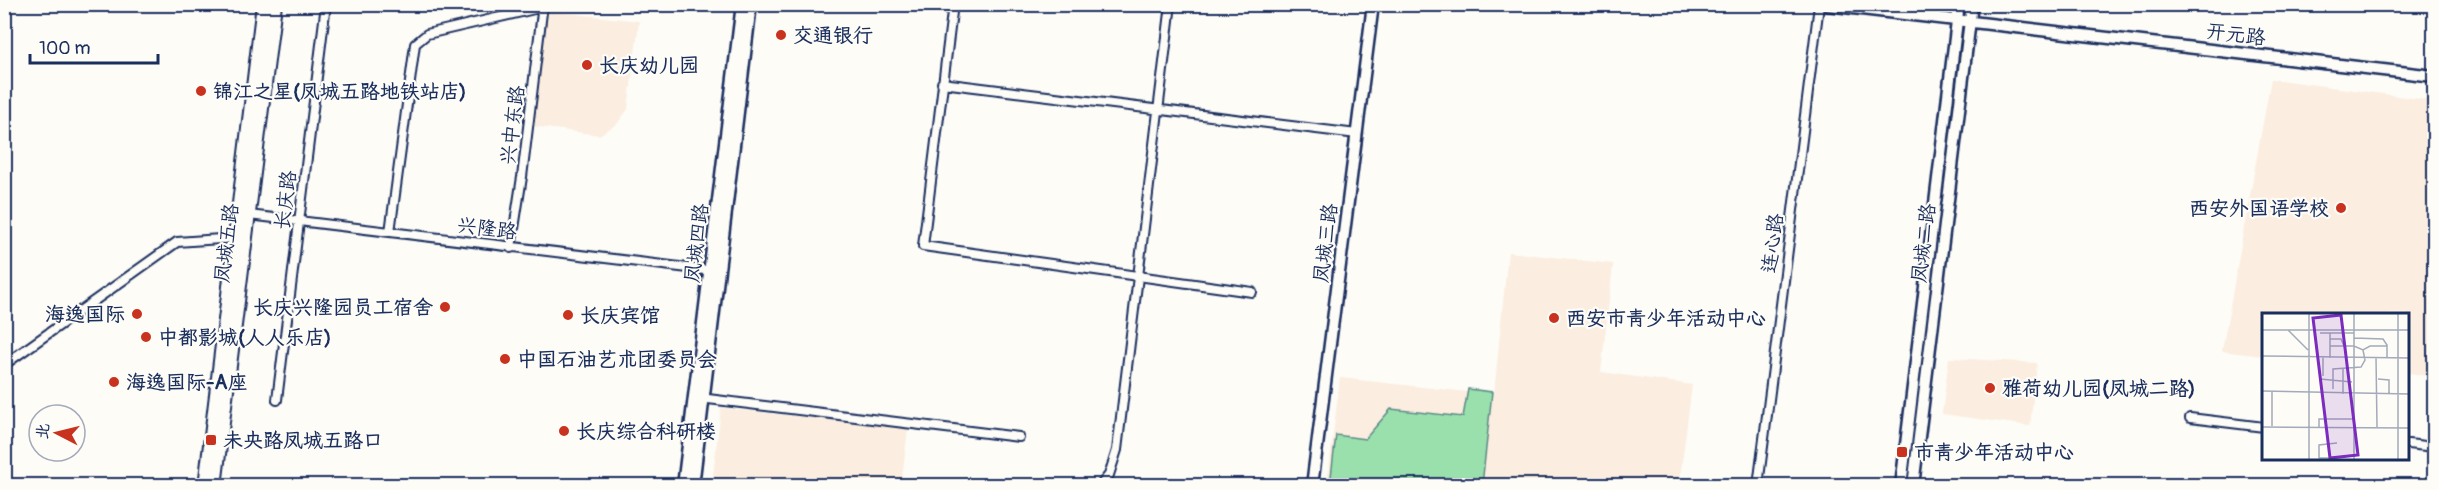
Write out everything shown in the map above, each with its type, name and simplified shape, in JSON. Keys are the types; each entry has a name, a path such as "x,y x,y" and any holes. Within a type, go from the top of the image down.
{"main road":[{"name":"凤城五路","path":"206,486 263,4"},
{"name":"凤城五路","path":"215,486 275,4"}],"street":[{"name":"长庆路","path":"277,400 326,4"},
{"name":"凤城四路","path":"716,272 742,4"},
{"name":"凤城四路","path":"693,486 700,398 751,4"},
{"path":"953,4 923,246 1252,292"},
{"path":"1100,486 1109,475 1117,450 1171,4"},
{"name":"凤城三路","path":"1312,486 1373,4"},
{"name":"凤城二路","path":"1901,486 1959,4"},
{"name":"凤城二路","path":"1913,486 1972,4"},
{"name":"开元路","path":"1819,5 2434,76"},
{"name":"连心路","path":"1758,486 1819,5"},
{"path":"390,232 415,44 427,34 543,6"},
{"name":"兴中东路","path":"511,248 543,6"},
{"path":"942,83 1357,134"},
{"name":"兴隆路","path":"249,215 716,272"},
{"path":"8,363 177,242 235,238"},
{"path":"700,398 1019,436"},
{"name":"凤城四路","path":"683,486 700,398"},
{"path":"2190,418 2262,427"},
{"path":"2409,444 2434,447"}],"shaded area":[{"name":"长庆幼儿园","path":"546,11 639,21 628,109 617,124 599,135 532,126"},
{"name":"西安外国语学校","path":"2271,79 2434,101 2434,376 2409,373 2409,313 2262,313 2262,356 2222,351"},
{"name":"西安市青少年活动中心","path":"1508,252 1613,264 1601,372 1692,385 1679,485 1327,486 1340,378 1494,395"},
{"name":"雅荷幼儿园(凤城二路)","path":"1949,358 2037,363 2030,426 1942,414"},
{"path":"721,408 908,429 901,485 712,485"}],"green space":[{"path":"1468,389 1492,392 1482,485 1330,485 1336,435 1365,439 1391,409 1463,417"}],"place":[{"name":"交通银行","path":"781,35"},
{"name":"长庆幼儿园","path":"587,65"},
{"name":"锦江之星(凤城五路地铁站店)","path":"201,91"},
{"name":"西安外国语学校","path":"2341,208"},
{"name":"长庆兴隆园员工宿舍","path":"445,307"},
{"name":"海逸国际","path":"137,314"},
{"name":"长庆宾馆","path":"568,315"},
{"name":"西安市青少年活动中心","path":"1554,318"},
{"name":"中都影城(人人乐店)","path":"146,337"},
{"name":"中国石油艺术团委员会","path":"505,359"},
{"name":"海逸国际-A座","path":"114,382"},
{"name":"雅荷幼儿园(凤城二路)","path":"1990,388"},
{"name":"长庆综合科研楼","path":"564,431"},
{"name":"未央路凤城五路口","path":"211,440"},
{"name":"市青少年活动中心","path":"1902,452"}]}
